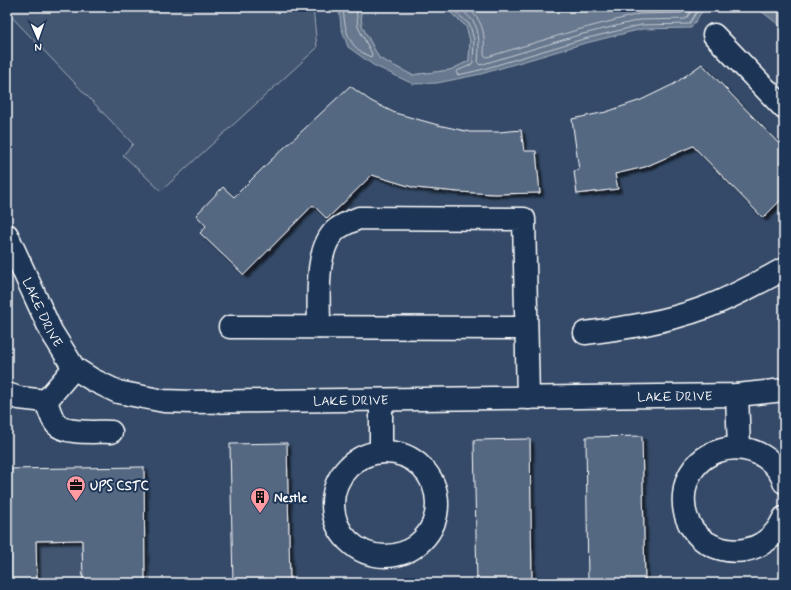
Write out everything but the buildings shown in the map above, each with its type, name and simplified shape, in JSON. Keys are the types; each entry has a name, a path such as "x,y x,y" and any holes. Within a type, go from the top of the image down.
{"street":[{"path":"714,35 784,108"},
{"path":"319,327 319,268 326,244 336,229 359,218 524,219 528,398"},
{"name":"LAKE DRIVE","path":"10,247 51,331 74,368 93,380 118,392 164,400 192,402 737,395 784,390"},
{"path":"585,333 632,327 704,308 746,289 784,269"},
{"path":"230,327 526,328"},
{"path":"46,401 74,368"},
{"path":"7,394 19,398 46,401"},
{"path":"737,395 739,448"},
{"path":"381,400 381,452"},
{"path":"46,401 51,416 57,425 68,431 111,432"},
{"path":"784,482 776,466 753,450 739,448 726,449 713,453 702,460 693,469 687,481 684,494 684,506 687,519 694,530 703,540 714,547 726,551 740,551 754,548 767,541 777,531 784,518"},
{"path":"381,452 395,453 408,457 420,466 429,476 437,503 435,517 429,530 421,541 409,549 396,554 382,555 369,553 357,548 347,540 339,529 334,517 332,504 334,491 346,468 356,460 368,454 381,452"}],"shaded area":[{"path":"7,7 784,7 784,583 7,583"},
{"path":"7,7 313,7 317,48 161,191 123,155 133,144 7,12"},
{"path":"360,7 444,7 466,26 470,40 469,61 450,70 412,75 379,58 362,26"},
{"path":"36,536 82,540 83,583 37,583"}],"water":[{"path":"339,7 360,7 362,26 379,58 412,75 450,70 469,61 470,40 466,26 444,7 705,7 691,28 642,29 582,44 481,74 437,83 413,84 373,65 348,47 341,27"},
{"path":"756,7 784,7 784,29"}],"place":[{"name":"UPS CSTC","path":"76,502"},
{"name":"Nestle","path":"260,514"}]}
